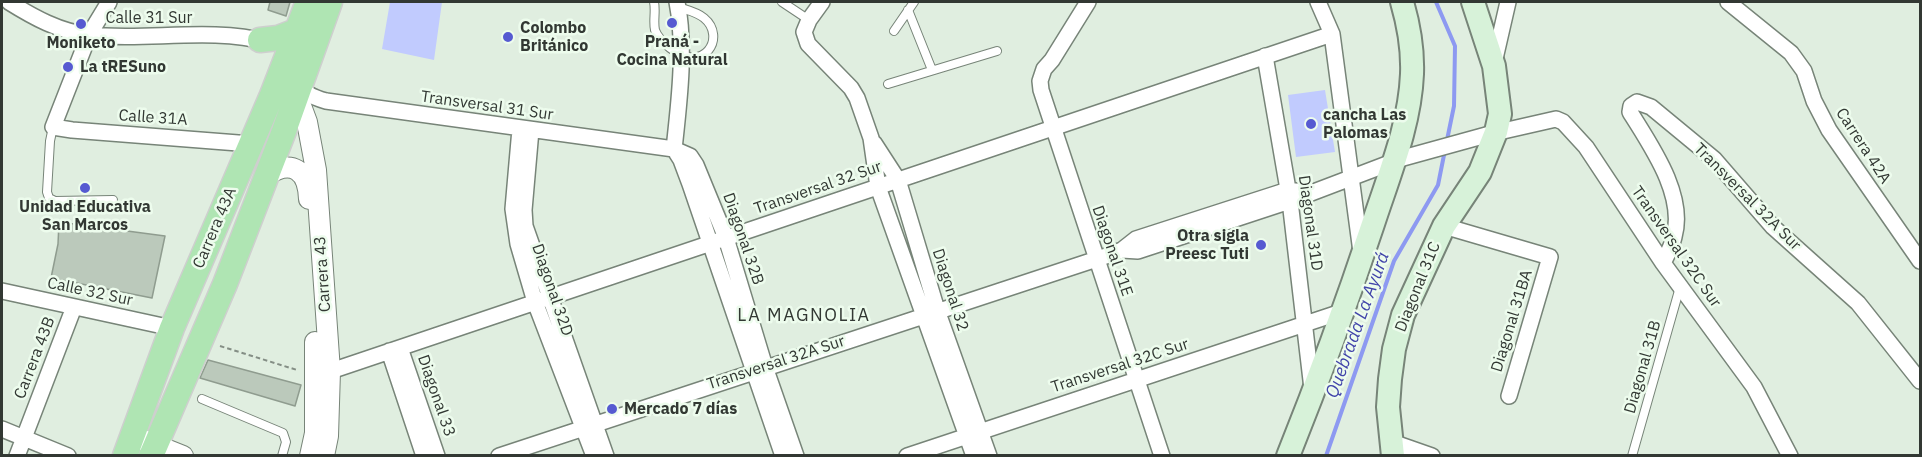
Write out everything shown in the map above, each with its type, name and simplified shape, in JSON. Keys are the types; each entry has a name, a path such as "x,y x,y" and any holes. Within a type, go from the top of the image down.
{"main road":[{"name":"Carrera 43A","path":"129,446 172,328 286,62 296,31 323,2"},
{"name":"Carrera 43A","path":"153,450 225,284 267,175 298,91 323,2"},
{"path":"1288,456 1401,159 1412,74 1411,33 1402,2"},
{"name":"Diagonal 31C","path":"1392,449 1388,406 1390,379 1394,349 1403,315 1444,225 1480,172 1490,134 1500,114 1494,66 1473,2"},
{"path":"260,40 278,38 296,31"}],"street":[{"name":"Calle 31 Sur","path":"9,2 50,25 89,35 234,36 260,40 271,43 281,51 286,62"},
{"path":"53,127 89,35 109,2"},
{"path":"809,20 822,2"},
{"name":"Diagonal 31E","path":"1088,2 1052,60 1049,81 1057,126 1141,378 1162,456"},
{"path":"1318,2 1332,34 1362,257"},
{"path":"1494,66 1508,2"},
{"name":"Carrera 42A","path":"1728,2 1791,53 1804,71 1829,130 1920,261"},
{"path":"674,149 678,115 680,56 680,23 677,4"},
{"name":"Diagonal 32","path":"809,20 804,32 808,44 851,88 871,138 898,180 930,313"},
{"name":"Transversal 32 Sur","path":"323,373 1332,34"},
{"name":"Diagonal 31D","path":"1265,56 1289,195 1313,395"},
{"path":"272,95 298,91 286,62"},
{"name":"Transversal 31 Sur","path":"298,91 326,101 674,149"},
{"name":"Carrera 43","path":"298,91 307,122 316,170 323,373 310,456"},
{"name":"Transversal 32A Sur","path":"1663,263 1675,236 1676,216 1671,186 1659,158 1630,112 1630,106 1637,102 1651,107 1714,159 1773,227 1858,303 1920,381"},
{"name":"Transversal 32C Sur","path":"1490,134 1546,120 1556,119 1563,122 1586,147 1663,263 1754,387 1790,456"},
{"name":"Calle 31A","path":"53,127 251,144"},
{"name":"Diagonal 32D","path":"526,129 525,226 542,300 589,425 606,456"},
{"name":"Transversal 32A Sur","path":"499,456 1122,250 1136,239 1289,195 1308,194 1401,159 1490,134"},
{"name":"Diagonal 32","path":"871,138 878,187 930,313 973,433 989,456"},
{"name":"Diagonal 32B","path":"674,149 690,156 696,165 726,238 783,456"},
{"name":"Diagonal 32B","path":"674,149 681,160 709,243 796,456"},
{"name":"Carrera 43","path":"267,175 283,167 294,168 306,178 309,186 328,436 324,456"},
{"name":"Diagonal 31BA","path":"1444,225 1550,257 1509,396"},
{"name":"Calle 32 Sur","path":"2,291 172,328"},
{"name":"Carrera 43B","path":"17,456 74,307"},
{"name":"Transversal 32C Sur","path":"907,456 1344,311"},
{"name":"Diagonal 33","path":"394,350 424,456"},
{"name":"Diagonal 33","path":"394,350 437,456"},
{"name":"Diagonal 31E","path":"1141,378 1172,456"},
{"name":"Diagonal 32D","path":"589,425 594,456"},
{"path":"2,429 68,456"},
{"name":"Diagonal 32","path":"973,433 974,456"},
{"path":"129,446 183,456"},
{"path":"1392,449 1432,456"}],"lane":[{"path":"654,2 655,31 666,46 680,56 695,58 708,52 712,46 710,25 705,19 677,4"},
{"path":"782,2 809,20"},
{"path":"894,31 914,2"},
{"path":"909,10 932,70"},
{"path":"888,84 997,51"},
{"path":"53,127 47,192 49,198 56,201 113,200"},
{"name":"Diagonal 31B","path":"1632,456 1681,285"},
{"path":"202,399 283,433 286,442 282,456"}],"path":[{"path":"200,340 323,373"}],"shaded area":[{"path":"390,2 442,2 434,60 382,49"},
{"name":"cancha Las Palomas","path":"1325,90 1335,152 1296,157 1288,95"}],"building":[{"path":"270,2 290,2 286,16 268,10"},
{"path":"59,222 165,236 152,298 51,278 58,244"},
{"path":"208,360 301,385 295,406 200,378"}],"waterway":[{"name":"Quebrada La Ayurá","path":"1436,2 1455,46 1454,106 1447,140"},
{"name":"Quebrada La Ayurá","path":"1326,456 1394,261 1438,185 1445,150"}],"place":[{"name":"Praná - Cocina Natural","path":"672,23"},
{"name":"Moniketo","path":"81,24"},
{"name":"Colombo Británico","path":"508,37"},
{"name":"La tRESuno","path":"68,67"},
{"name":"cancha Las Palomas","path":"1311,124"},
{"name":"Unidad Educativa San Marcos","path":"85,188"},
{"name":"Otra sigla Preesc Tuti","path":"1261,245"},
{"name":"Mercado 7 días","path":"612,409"}],"district":[{"name":"LA MAGNOLIA","path":"804,316"}]}
